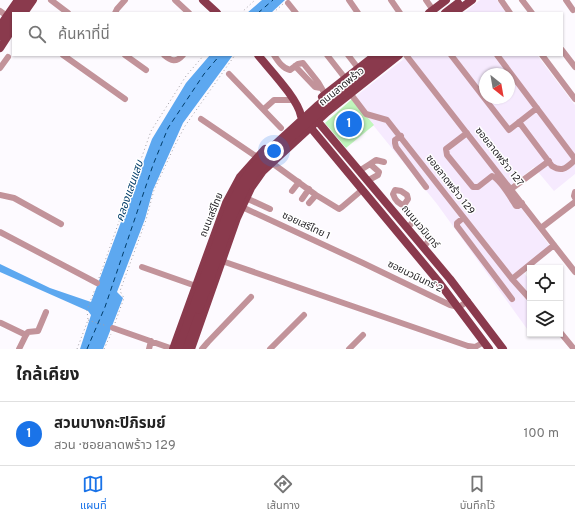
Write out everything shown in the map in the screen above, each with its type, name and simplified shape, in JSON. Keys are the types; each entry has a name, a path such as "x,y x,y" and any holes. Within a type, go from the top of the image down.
{"main road":[{"path":"1,31 7,15 18,0"},
{"path":"17,12 25,0"},
{"path":"25,12 33,0"},
{"path":"203,0 216,12"},
{"path":"432,12 446,0"},
{"path":"432,12 451,0"},
{"path":"448,12 463,7 472,0"},
{"path":"0,48 12,30"},
{"path":"259,56 303,112"},
{"name":"ถนนลาดพร้าว","path":"303,112 323,91 345,78 374,56"},
{"path":"178,349 228,211 240,184 269,150 312,111 380,56"},
{"path":"185,349 234,213 246,187 254,175 272,155 321,111 390,56"},
{"name":"ถนนลาดพร้าว","path":"317,120 398,56"},
{"name":"ถนนนวมินทร์","path":"303,112 317,120 468,301 503,349"},
{"name":"ถนนนวมินทร์","path":"303,112 311,127 459,307 489,349"},
{"name":"ถนนเสรีไทย","path":"173,349 231,193 240,177 257,157 303,112"},
{"path":"191,349 246,198 256,180 317,120"},
{"path":"352,177 359,170"}],"street":[{"path":"51,0 67,12"},
{"path":"116,12 116,9 125,0"},
{"path":"175,0 188,12"},
{"path":"349,0 357,12"},
{"path":"391,0 399,12"},
{"path":"426,0 432,12"},
{"path":"500,0 509,12"},
{"path":"522,0 531,12"},
{"path":"566,0 574,10"},
{"path":"287,2 295,12"},
{"path":"563,51 575,67"},
{"path":"64,56 125,99"},
{"path":"126,56 146,70"},
{"path":"165,56 174,61 182,56"},
{"path":"275,56 284,68 290,70 296,66 315,87 323,91"},
{"path":"328,56 345,78"},
{"path":"349,56 358,68"},
{"name":"ซอยลาดพร้าว 127","path":"407,56 575,272"},
{"path":"452,56 509,130 537,108"},
{"path":"498,56 552,127 575,160 559,170 552,166 519,122"},
{"path":"543,56 575,99"},
{"path":"0,68 8,57"},
{"path":"229,74 281,128"},
{"name":"ซอยลาดพร้าว 129","path":"350,93 366,114 387,120 401,136 463,218 527,296"},
{"path":"264,109 274,100 294,100"},
{"path":"200,118 257,157"},
{"path":"467,133 446,149 447,155 473,187 478,187 493,176 516,206 522,203"},
{"path":"401,136 395,140 394,143 426,187"},
{"path":"359,170 376,160 384,162"},
{"path":"511,189 549,161"},
{"path":"272,163 316,195 340,209 362,190"},
{"path":"367,181 378,175 379,172 370,164"},
{"path":"292,191 299,182"},
{"path":"302,199 309,189"},
{"path":"575,192 575,198"},
{"path":"0,195 14,198 62,224"},
{"path":"309,203 316,195"},
{"path":"246,198 270,209"},
{"path":"541,228 575,202"},
{"path":"404,205 428,238 428,242 424,247"},
{"name":"ซอยเสรีไทย 1","path":"242,207 362,263"},
{"path":"463,218 457,222 457,226 512,299"},
{"path":"407,228 415,220"},
{"path":"0,232 97,283"},
{"path":"512,279 554,245"},
{"path":"222,261 468,346 475,346 484,342"},
{"name":"ซอยนวมินทร์ 2","path":"362,263 450,305 459,307"},
{"path":"142,267 196,286"},
{"path":"202,349 251,297"},
{"path":"459,307 468,301"},
{"path":"19,349 28,332 38,331 46,312"},
{"path":"270,349 304,315"},
{"path":"1,323 26,335"},
{"path":"112,328 173,349"},
{"path":"349,349 363,335"},
{"path":"563,336 574,349"},
{"path":"149,349 151,341"}],"path":[{"path":"242,12 255,0"},
{"path":"274,12 287,2"},
{"path":"77,349 87,321 86,313 90,301 152,131 186,76 203,56"},
{"path":"104,349 124,298 120,291 146,220 154,190 184,126 233,56"},
{"path":"87,321 112,328"}],"shaded area":[{"path":"480,0 497,0 505,12 465,12"},
{"path":"408,56 538,56 575,105 575,174 554,191 534,167 507,189 553,250 534,265 527,265 527,271 524,273 527,277 527,329 437,204 352,99"}],"green space":[{"path":"352,99 374,125 346,148 325,123"}],"water":[{"path":"262,0 285,0 272,12 248,12"},
{"path":"209,56 232,56 183,123 153,190 145,219 117,292 123,298 103,349 80,349 91,315 88,311 0,272 0,264 50,288 91,302 152,139 186,83"}],"ferry route":[{"path":"259,12 273,0"},
{"path":"87,349 105,307 153,165 168,128 204,74 219,56"}],"place":[{"name":"สวนบางกะปิภิรมย์","path":"349,124"}],"water label":[{"name":"คลองแสนแสบ","path":"130,191"}]}
